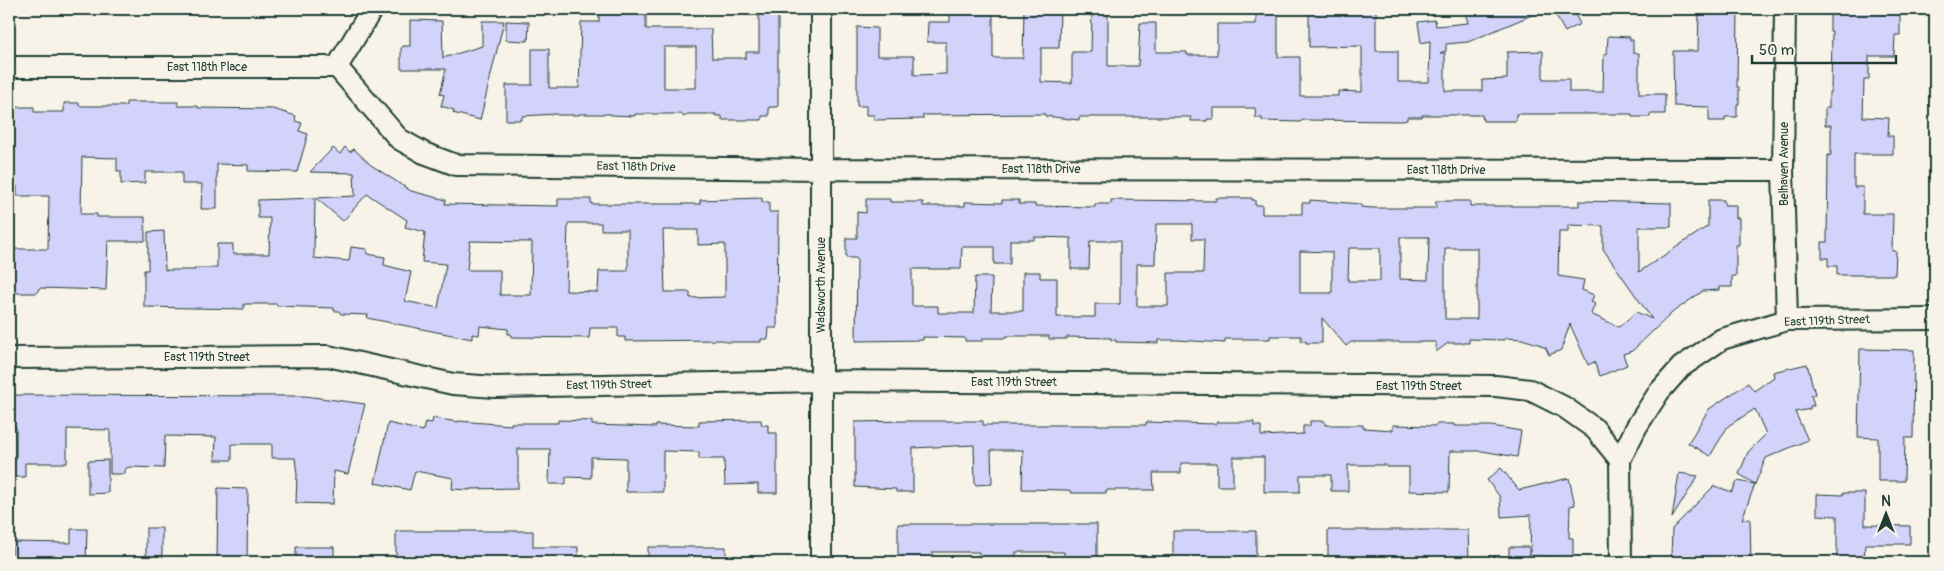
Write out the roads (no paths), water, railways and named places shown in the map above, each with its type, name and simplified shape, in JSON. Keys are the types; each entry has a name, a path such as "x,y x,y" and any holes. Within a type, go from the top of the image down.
{"street":[{"path":"337,67 372,9"},
{"name":"Wadsworth Avenue","path":"821,9 821,562"},
{"name":"Belhaven Avenue","path":"1785,9 1783,170 1787,320"},
{"name":"East 118th Place","path":"9,67 337,67"},
{"name":"East 118th Drive","path":"337,67 399,139 424,153 456,165 821,169 1783,170"},
{"name":"East 119th Street","path":"9,358 328,356 453,384 495,387 821,381 1486,386 1530,390 1564,406 1595,429 1620,460 1637,426 1659,392 1681,367 1722,339 1787,320 1935,319"},
{"path":"1620,460 1621,562"}]}
